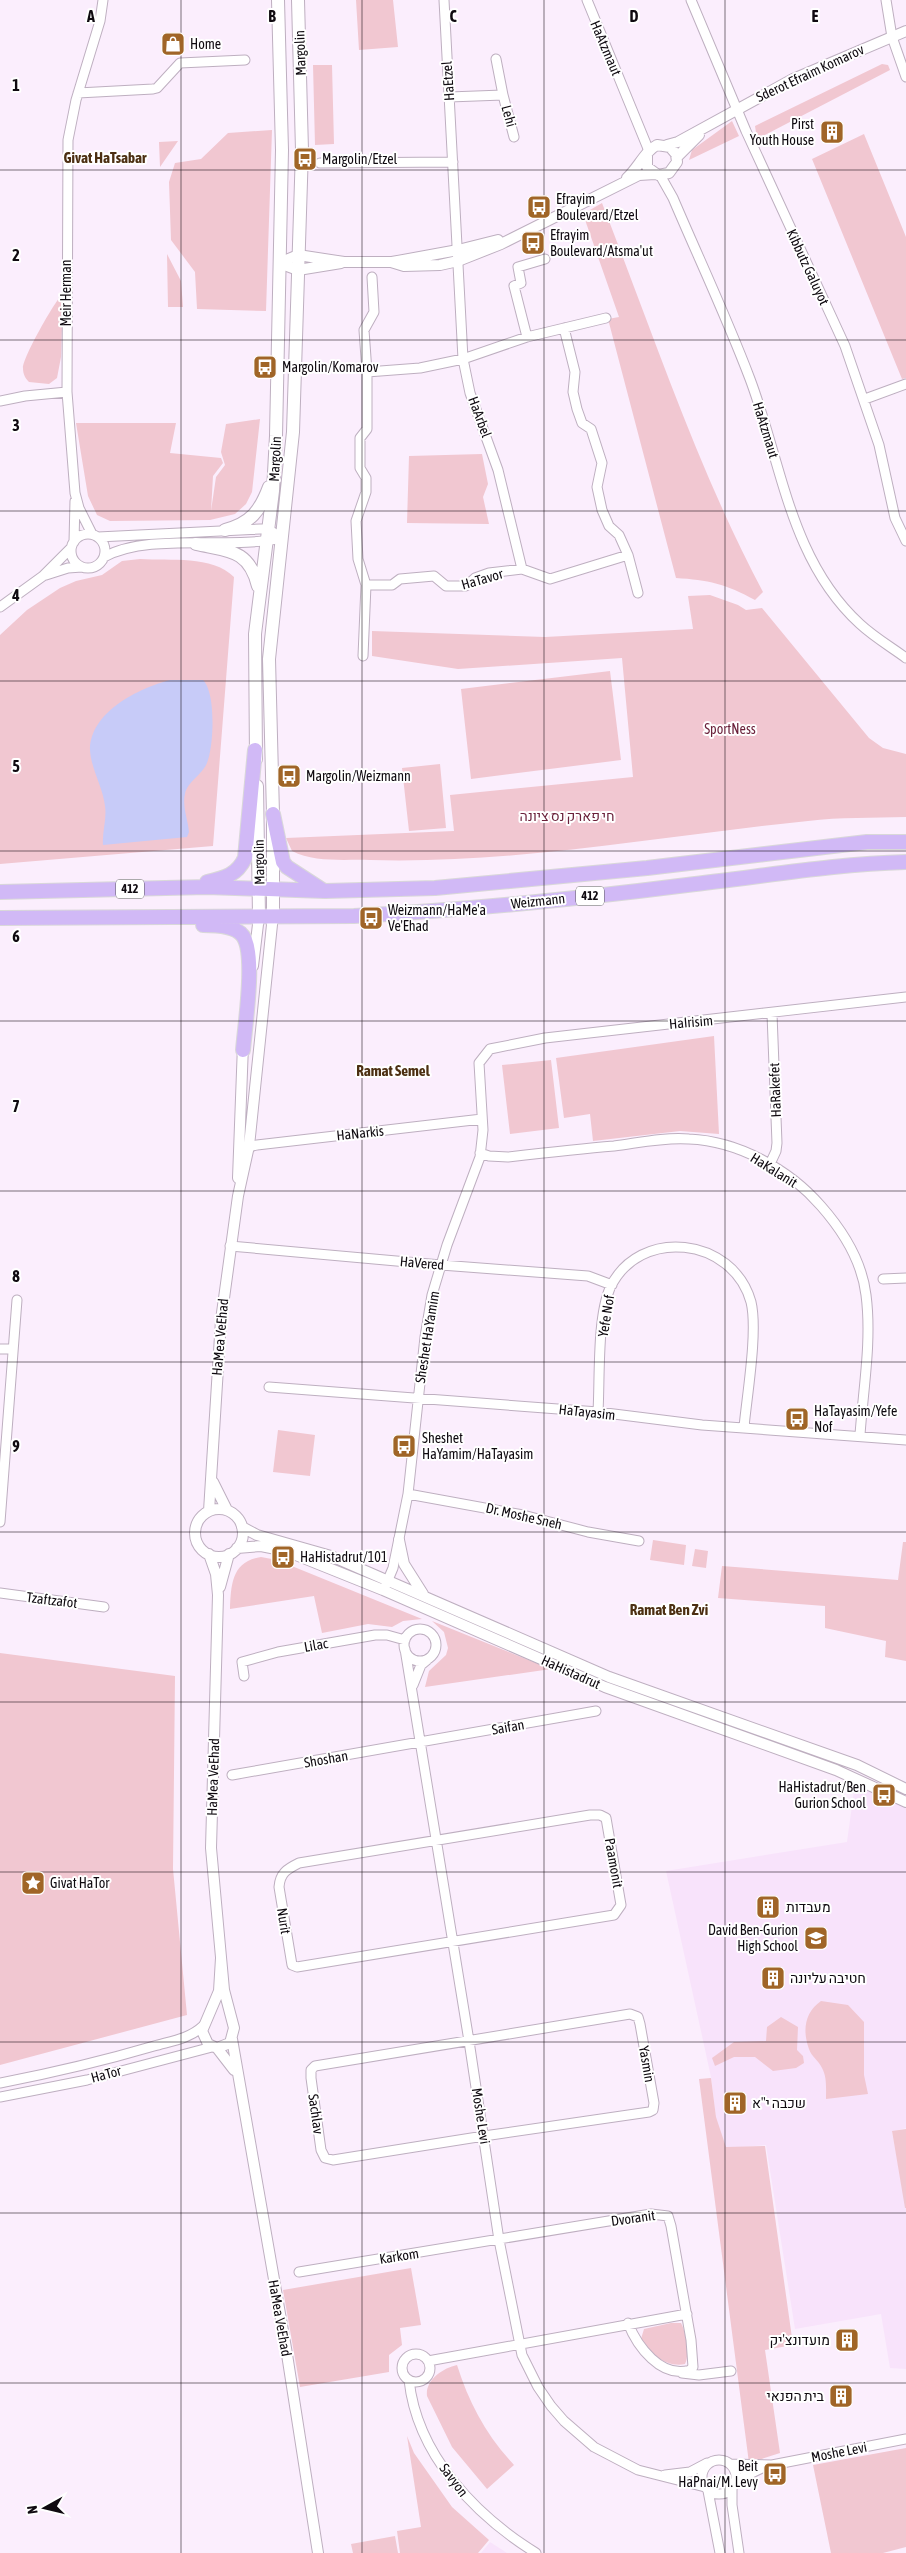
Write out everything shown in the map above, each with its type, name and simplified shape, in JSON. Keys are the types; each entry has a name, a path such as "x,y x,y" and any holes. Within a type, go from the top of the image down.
{"main road":[{"name":"Margolin","path":"266,916 260,883 254,664 260,592 274,473 282,150 278,0"},
{"name":"Margolin","path":"266,916 274,883 269,659 293,432 302,150 298,0"},
{"path":"225,530 246,522 258,512 274,473"},
{"path":"196,544 233,552 247,559 255,573 260,592"},
{"path":"155,888 224,878 240,868 245,858 255,750"},
{"path":"273,814 282,862 287,868 325,891"},
{"name":"Weizmann","path":"260,883 274,883 325,891 477,886 867,842 906,842"},
{"name":"Weizmann","path":"266,916 354,916 420,912 633,892 847,866 906,862"},
{"name":"412","path":"0,892 260,883"},
{"name":"412","path":"0,919 266,916"},
{"path":"0,919 218,925 228,927 242,934 249,949 250,966 243,1050"}],"street":[{"name":"Meir Herman","path":"75,493 66,392 68,152 78,93 100,21 103,0"},
{"name":"HaEtzel","path":"444,0 458,256"},
{"name":"HaAtzmaut","path":"587,0 648,153"},
{"name":"Kibbutz Galuyot","path":"691,0 736,108 845,346 865,399 879,445 895,518 906,541"},
{"path":"886,0 892,37 906,77"},
{"name":"Sderot Efraim Komarov","path":"667,145 678,142 736,108 793,79 906,31"},
{"name":"Lehi","path":"496,59 503,96 514,136"},
{"path":"78,93 153,89 158,88 180,63 245,60"},
{"name":"Lehi","path":"450,97 503,96"},
{"name":"Sderot Efraim Komarov","path":"677,157 717,120"},
{"path":"279,263 298,255 344,262 391,262 400,258 458,256 518,234 614,189 639,175 658,175 673,170 677,157 674,150 667,145 657,145 648,153 635,171 614,189"},
{"path":"648,153 648,167 658,175"},
{"path":"320,163 453,162"},
{"name":"HaAtzmaut","path":"658,175 673,198 750,380 790,511 819,575 860,624 906,658"},
{"name":"HaArbel","path":"458,256 463,358 470,393 498,470 522,570"},
{"path":"527,337 514,286 521,283 518,267 545,260"},
{"path":"279,263 298,270 344,262"},
{"path":"363,656 366,586 358,559 356,521 366,492 366,478 360,468 360,438 367,429 367,372 364,330 374,312 372,277"},
{"path":"367,372 420,368 463,358 527,337 606,318"},
{"path":"564,328 575,372 573,392 582,422 591,429 602,462 597,487 602,510 609,526 619,535 628,555 638,593"},
{"path":"865,399 906,384"},
{"path":"0,401 25,396 66,392"},
{"path":"75,493 79,508 95,536 104,544 104,558"},
{"path":"75,493 73,559 84,567"},
{"path":"0,607 43,576 83,534 95,536 225,530 282,538"},
{"path":"43,576 68,568 98,565 104,558 126,548 196,544 267,536"},
{"name":"HaTavor","path":"366,586 392,585 400,579 434,576 446,586 466,586 475,578 490,573 522,570 550,579 628,555"},
{"name":"HaMea VeEhad","path":"238,1196 238,1150 243,1050 266,916"},
{"name":"HaMea VeEhad","path":"209,1511 215,1398 230,1246 249,1146 266,916"},
{"name":"HaIrisim","path":"481,1058 490,1049 544,1038 906,998"},
{"name":"HaRakefet","path":"770,1164 776,1151 777,1143 772,1014"},
{"name":"Sheshet HaYamim","path":"383,1590 389,1580 408,1494 429,1310 441,1265 480,1153 482,1120 479,1069 481,1058"},
{"name":"HaNarkis","path":"238,1150 249,1146 482,1120"},
{"name":"HaKalanit","path":"480,1153 489,1156 508,1157 689,1139 733,1148 770,1164 801,1186 826,1212 848,1242 861,1274 868,1318 860,1435"},
{"name":"HaVered","path":"230,1246 588,1276 612,1285"},
{"name":"Yefe Nof","path":"598,1412 602,1326 612,1285 621,1271 642,1254 673,1246 698,1249 716,1257 732,1270 748,1295 752,1312 744,1427"},
{"path":"883,1279 906,1278"},
{"path":"0,1522 2,1456 18,1300"},
{"path":"0,1349 12,1349"},
{"name":"HaTayasim","path":"268,1386 598,1412 659,1421 906,1440"},
{"name":"HaMea VeEhad","path":"212,1479 226,1510"},
{"name":"Dr. Moshe Sneh","path":"408,1494 514,1513 588,1532 639,1541"},
{"path":"226,1510 234,1514 242,1527 241,1542 233,1551 215,1556 199,1546 195,1535 198,1520 209,1511 226,1510"},
{"name":"HaHistadrut","path":"242,1527 257,1535 331,1556 609,1677 857,1765 906,1789"},
{"path":"399,1540 407,1570 424,1595"},
{"name":"HaHistadrut","path":"233,1551 261,1546 286,1551 383,1590 605,1687 836,1770 906,1802"},
{"name":"HaMea VeEhad","path":"218,1596 233,1551"},
{"name":"HaMea VeEhad","path":"209,1554 216,1574 218,1596 211,1848 226,2003 232,2023"},
{"name":"Tzaftzafot","path":"0,1593 104,1607"},
{"path":"427,1630 436,1641 436,1649 429,1658 415,1660 407,1654 405,1644 412,1631 427,1630"},
{"name":"Lilac","path":"244,1676 242,1662 278,1652 388,1635 405,1644"},
{"name":"Moshe Levi","path":"405,1644 499,2240 519,2343 538,2387 551,2406 574,2431 594,2447 626,2465 707,2489"},
{"name":"Moshe Levi","path":"412,1688 420,1665 429,1658"},
{"name":"Saifan","path":"420,1743 596,1711"},
{"name":"Shoshan","path":"232,1775 420,1743"},
{"name":"Paamonit","path":"436,1839 590,1814 600,1815 606,1818 621,1905 614,1915 453,1942"},
{"name":"Nurit","path":"436,1839 299,1863 287,1869 280,1877 279,1887 290,1958 292,1964 297,1967 453,1942"},
{"name":"HaMea VeEhad","path":"204,2023 219,1991 221,1958"},
{"path":"220,2015 232,2023 234,2028 232,2039 226,2046 215,2047 204,2040 204,2023 220,2015"},
{"name":"Yasmin","path":"469,2041 635,2016 640,2024 654,2103 653,2110 649,2112 484,2136"},
{"name":"HaTor","path":"0,2083 89,2064 189,2036 204,2023"},
{"name":"HaMea VeEhad","path":"232,2039 238,2083 286,2348 318,2553"},
{"name":"Sachlav","path":"469,2041 315,2066 311,2070 310,2078 320,2141 325,2158 333,2160 484,2136"},
{"name":"HaMea VeEhad","path":"215,2047 234,2068 238,2083"},
{"name":"HaTor","path":"0,2097 86,2080 215,2047"},
{"name":"Dvoranit","path":"499,2240 651,2214 668,2216 687,2314 694,2362 690,2370 678,2372"},
{"name":"Karkom","path":"299,2272 499,2240"},
{"path":"428,2361 430,2370 427,2377 418,2382 409,2380 403,2372 406,2359 416,2354 428,2361 628,2323 687,2314"},
{"path":"628,2323 636,2342 643,2351 666,2368 699,2375 731,2371"},
{"name":"Savyon","path":"409,2380 420,2424 449,2476 478,2509 512,2537 536,2553"},
{"name":"Moshe Levi","path":"730,2464 772,2465 906,2439"},
{"path":"720,2553 707,2489 701,2477 705,2466 709,2462 719,2459 730,2464 735,2472 732,2505 739,2553"},
{"name":"Moshe Levi","path":"660,2476 690,2472 709,2462"},
{"name":"Moshe Levi","path":"734,2484 772,2465"},
{"path":"707,2489 724,2493 734,2484"}],"shaded area":[{"path":"855,1784 906,1807 906,2128 892,2132 906,2208 906,2369 890,2368 881,2314 795,2329 766,2145 726,2148 716,2118 711,2077 666,1871 847,1842"},
{"path":"490,2542 507,2553 481,2553"}],"green space":[{"path":"356,0 393,0 398,47 359,50"},
{"path":"882,64 888,65 890,70 757,139 755,126"},
{"path":"313,65 332,65 334,144 315,145"},
{"path":"732,121 739,136 689,160 692,150"},
{"path":"272,130 266,311 197,309 195,272 171,240 169,182 175,163 201,159 228,133"},
{"path":"864,134 906,237 906,378 902,379 812,159"},
{"path":"178,141 160,167 159,142"},
{"path":"602,203 697,449 739,545 763,592 755,600 717,584 676,578 608,319 619,317 583,214"},
{"path":"167,254 181,281 183,307 168,307"},
{"path":"63,293 61,357 57,378 49,384 29,382 23,372 24,362 40,329"},
{"path":"260,419 252,492 246,504 235,514 210,520 110,521 97,515 88,496 76,423 176,423 170,453 221,458 223,463 213,476 211,511 216,477 225,465 221,452 226,424"},
{"path":"482,454 488,484 483,497 489,524 407,523 409,456"},
{"path":"140,559 202,562 225,570 234,577 213,846 0,864 0,635 27,610 60,588 76,581 102,575 122,561"},
{"name":"SportNess","path":"710,595 738,605 746,610 762,608 869,738 883,748 906,754 906,817 820,820 589,848 480,858 330,860 301,855 292,851 286,838 454,831 450,795 633,777 622,658 458,669 372,656 372,631 545,637 693,629 688,596"},
{"path":"610,671 621,760 471,779 461,689"},
{"path":"440,764 446,828 409,831 402,768"},
{"path":"714,1036 719,1134 680,1131 593,1141 590,1114 564,1118 556,1058"},
{"path":"551,1060 559,1128 510,1134 502,1065"},
{"path":"278,1430 315,1435 310,1476 273,1472"},
{"path":"653,1540 686,1545 684,1565 650,1560"},
{"path":"903,1542 906,1542 906,1661 885,1657 886,1641 825,1628 825,1606 718,1598 722,1566 898,1580"},
{"path":"695,1549 708,1551 706,1568 692,1566"},
{"path":"261,1557 277,1560 422,1619 403,1621 392,1627 368,1624 322,1633 314,1596 230,1609 231,1591 235,1575 244,1563"},
{"path":"432,1621 551,1669 425,1687 429,1671 446,1655 448,1648 444,1632"},
{"path":"0,1653 175,1676 173,1869 187,2015 0,2065"},
{"path":"821,2001 848,2005 864,2022 864,2075 868,2094 826,2099 824,2071 810,2052 806,2035 808,2016 811,2010"},
{"path":"781,2017 798,2027 797,2050 803,2056 804,2063 796,2068 773,2071 755,2057 734,2057 715,2066 712,2058 734,2042 766,2041 767,2027"},
{"path":"711,2078 716,2117 726,2147 765,2146 793,2345 765,2350 780,2453 749,2463 699,2079"},
{"path":"906,2129 906,2208 905,2208 892,2131"},
{"path":"411,2268 421,2325 400,2328 402,2345 389,2355 389,2372 300,2387 283,2290"},
{"path":"671,2323 681,2323 683,2327 687,2349 685,2364 672,2364 659,2359 648,2350 641,2339 644,2329"},
{"path":"457,2365 479,2418 495,2442 514,2465 487,2489 452,2447 427,2396 427,2390 432,2380 446,2369"},
{"path":"407,2436 414,2453 452,2507 489,2540 478,2553 400,2553 397,2531 421,2527"},
{"path":"906,2448 906,2547 883,2553 831,2553 813,2465"},
{"path":"395,2536 398,2553 353,2553 351,2544"}],"water":[{"path":"170,680 203,680 207,686 212,707 211,745 207,763 186,790 184,799 189,832 187,837 103,845 105,806 91,757 92,736 98,724 118,704 144,689"}],"place":[{"name":"Home","path":"173,44"},
{"name":"Pirst Youth House","path":"832,132"},
{"name":"Margolin/Etzel","path":"305,159"},
{"name":"Efrayim Boulevard/Etzel","path":"539,207"},
{"name":"Efrayim Boulevard/Atsma'ut","path":"533,243"},
{"name":"Margolin/Komarov","path":"265,367"},
{"name":"Margolin/Weizmann","path":"289,776"},
{"name":"Weizmann/HaMe'a Ve'Ehad","path":"371,918"},
{"name":"HaTayasim/Yefe Nof","path":"797,1419"},
{"name":"Sheshet HaYamim/HaTayasim","path":"404,1446"},
{"name":"HaHistadrut/101","path":"283,1557"},
{"name":"HaHistadrut/Ben Gurion School","path":"884,1795"},
{"name":"Givat HaTor","path":"33,1883"},
{"name":"מעבדות","path":"768,1907"},
{"name":"David Ben-Gurion High School","path":"816,1938"},
{"name":"חטיבה עליונה","path":"773,1978"},
{"name":"שכבה י\"א","path":"735,2103"},
{"name":"מועדונצ'יק","path":"847,2340"},
{"name":"בית הפנאי","path":"841,2396"},
{"name":"Beit HaPnai/M. Levy","path":"775,2474"}],"district":[{"name":"Givat HaTsabar","path":"105,157"},
{"name":"Ramat Semel","path":"393,1070"},
{"name":"Ramat Ben Zvi","path":"669,1609"}],"park label":[{"name":"חי פארק נס ציונה","path":"567,816"}]}
